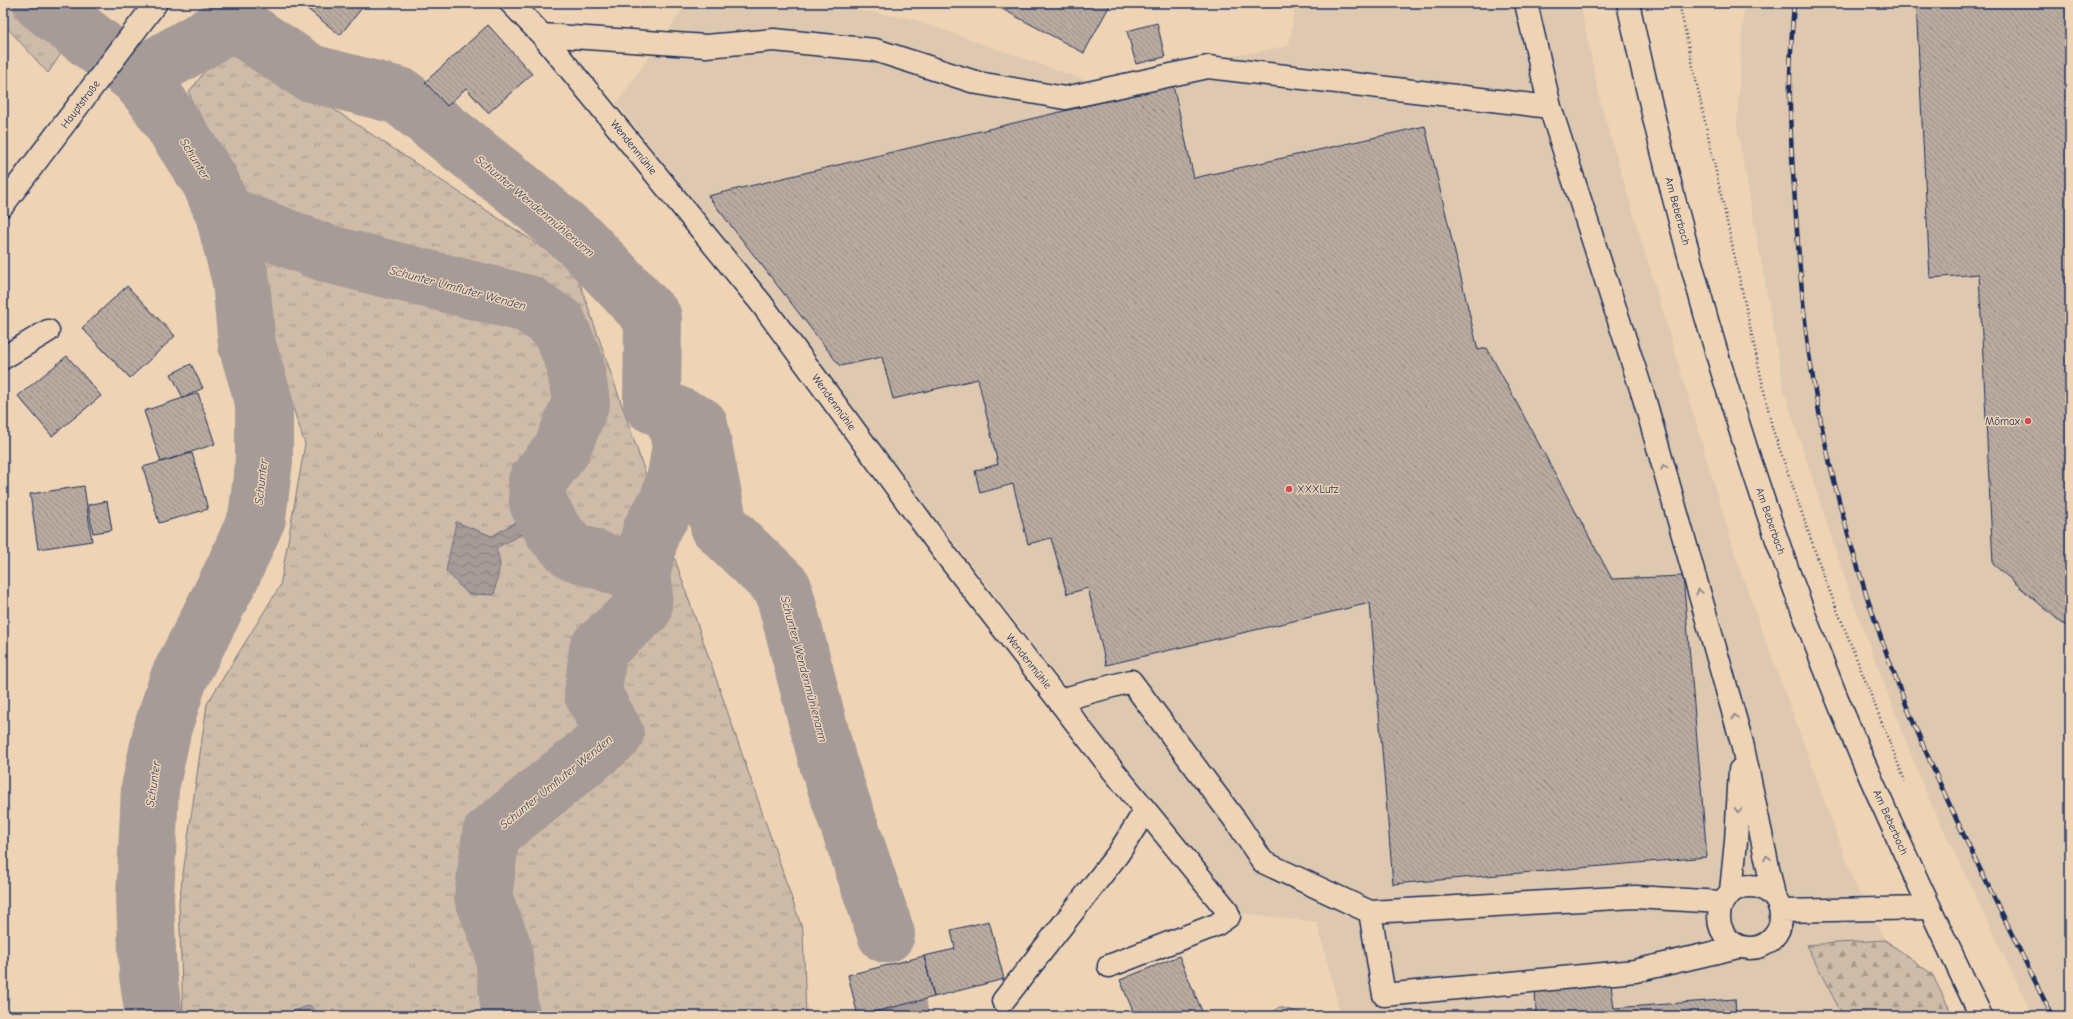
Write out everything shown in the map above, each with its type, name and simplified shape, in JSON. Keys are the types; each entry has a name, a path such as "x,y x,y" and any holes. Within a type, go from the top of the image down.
{"street":[{"name":"Hauptstraße","path":"3,205 156,3"},
{"name":"Wendenmühle","path":"511,3 542,35 761,303 944,551 1145,811 1226,909 1229,916 1216,925 1108,966"},
{"path":"1370,912 1384,995 1635,971 1738,947 1760,947 1770,941 1777,933 1781,922 1742,743 1644,398 1550,107 1526,3"},
{"name":"Am Beberbach","path":"1628,3 1674,196 1707,319 1741,432 1777,538 1861,755 1930,908 1981,1016"},
{"path":"542,35 706,46 774,40 876,50 978,83 1065,98 1208,67 1550,107"},
{"path":"3,358 48,331"},
{"path":"1060,700 1131,682 1238,824 1263,862 1370,912 1635,897 1726,896 1745,885 1761,887 1778,904 1930,908"},
{"path":"1738,947 1727,939 1720,928 1718,914 1726,896 1736,841 1742,743"},
{"path":"1003,1001 1118,854 1145,811"}],"path":[{"path":"1679,3 1772,427 1823,574 1908,787"}],"shaded area":[{"path":"687,3 814,3 912,19 1090,82 1289,46 1296,3 1580,3 1601,105 1740,570 1856,887 1885,940 1806,945 1843,1016 1341,1016 1317,922 1239,913 617,103"},
{"path":"1744,3 2070,3 2070,1016 2033,1016 1925,791 1849,591 1785,394 1737,126"}],"green space":[{"path":"3,3 95,3 48,73 3,23"},
{"path":"229,40 575,269 803,931 806,1016 183,1016 179,902 207,704 280,586 305,444 189,92"},
{"path":"1885,940 1932,974 1953,1016 1843,1016 1806,945"},
{"path":"1279,1007 1312,1016 1269,1016"}],"water":[{"path":"542,507 546,521 496,548 500,564 494,595 468,594 446,571 456,522 492,536"},
{"path":"310,1005 319,1016 289,1016 289,1013"}],"building":[{"path":"300,3 366,3 340,35"},
{"path":"991,3 1111,3 1084,53"},
{"name":"Mömax","path":"1916,3 2070,3 2070,630 1993,564 1979,274 1930,278"},
{"path":"1157,23 1165,57 1136,64 1127,31"},
{"path":"488,25 532,74 488,113 466,88 447,106 425,82"},
{"name":"XXXLutz","path":"1173,85 1194,178 1425,126 1478,350 1487,348 1612,579 1683,576 1707,857 1393,884 1370,603 1106,665 1088,588 1067,594 1051,538 1028,544 1013,484 980,493 975,471 998,464 978,379 893,399 882,357 840,366 708,196"},
{"path":"127,286 175,336 130,378 82,328"},
{"path":"67,356 101,396 52,436 18,396"},
{"path":"191,364 203,388 183,398 171,374"},
{"path":"198,393 215,444 161,462 144,411"},
{"path":"192,453 208,509 159,523 143,467"},
{"path":"84,486 92,541 38,549 30,494"},
{"path":"107,501 112,530 93,533 88,505"},
{"path":"989,921 1004,979 934,997 924,956 955,949 951,930"},
{"path":"924,956 934,997 858,1016 848,975"},
{"path":"1179,956 1204,1016 1135,1016 1120,980"},
{"path":"1611,984 1614,1008 1735,999 1736,1016 1486,1016 1536,1012 1535,989"}],"waterway":[{"name":"Schunter","path":"42,3 138,77 155,97 210,181 224,214 241,281 247,345 264,402 264,460 257,518 233,572 179,678 163,727 150,788 145,898 148,975 154,1016"},
{"name":"Schunter Wendenmühlenarm","path":"138,77 233,22 310,73 400,96 518,189 581,242 653,318 652,404 699,425 719,526 783,588 828,763 886,934"},
{"name":"Schunter Umfluter Wenden","path":"224,214 328,254 528,304 558,324 575,363 581,402 562,449 537,481 538,503 554,532 572,551 634,572 644,588 643,609 598,649 593,694 615,734 491,834 483,897 503,948 510,1014 512,1016"},
{"path":"640,580 651,531 668,502 676,476 681,446 674,414"},
{"name":"Schunter Wendenmühlenarm","path":"897,1016 899,1012"}],"railway":[{"path":"1794,3 1790,63 1790,116 1800,268 1809,354 1816,397 1835,483 1871,610 1901,692 1954,815 2052,1016"}],"place":[{"name":"Mömax","path":"2028,421"},
{"name":"XXXLutz","path":"1289,489"}]}
